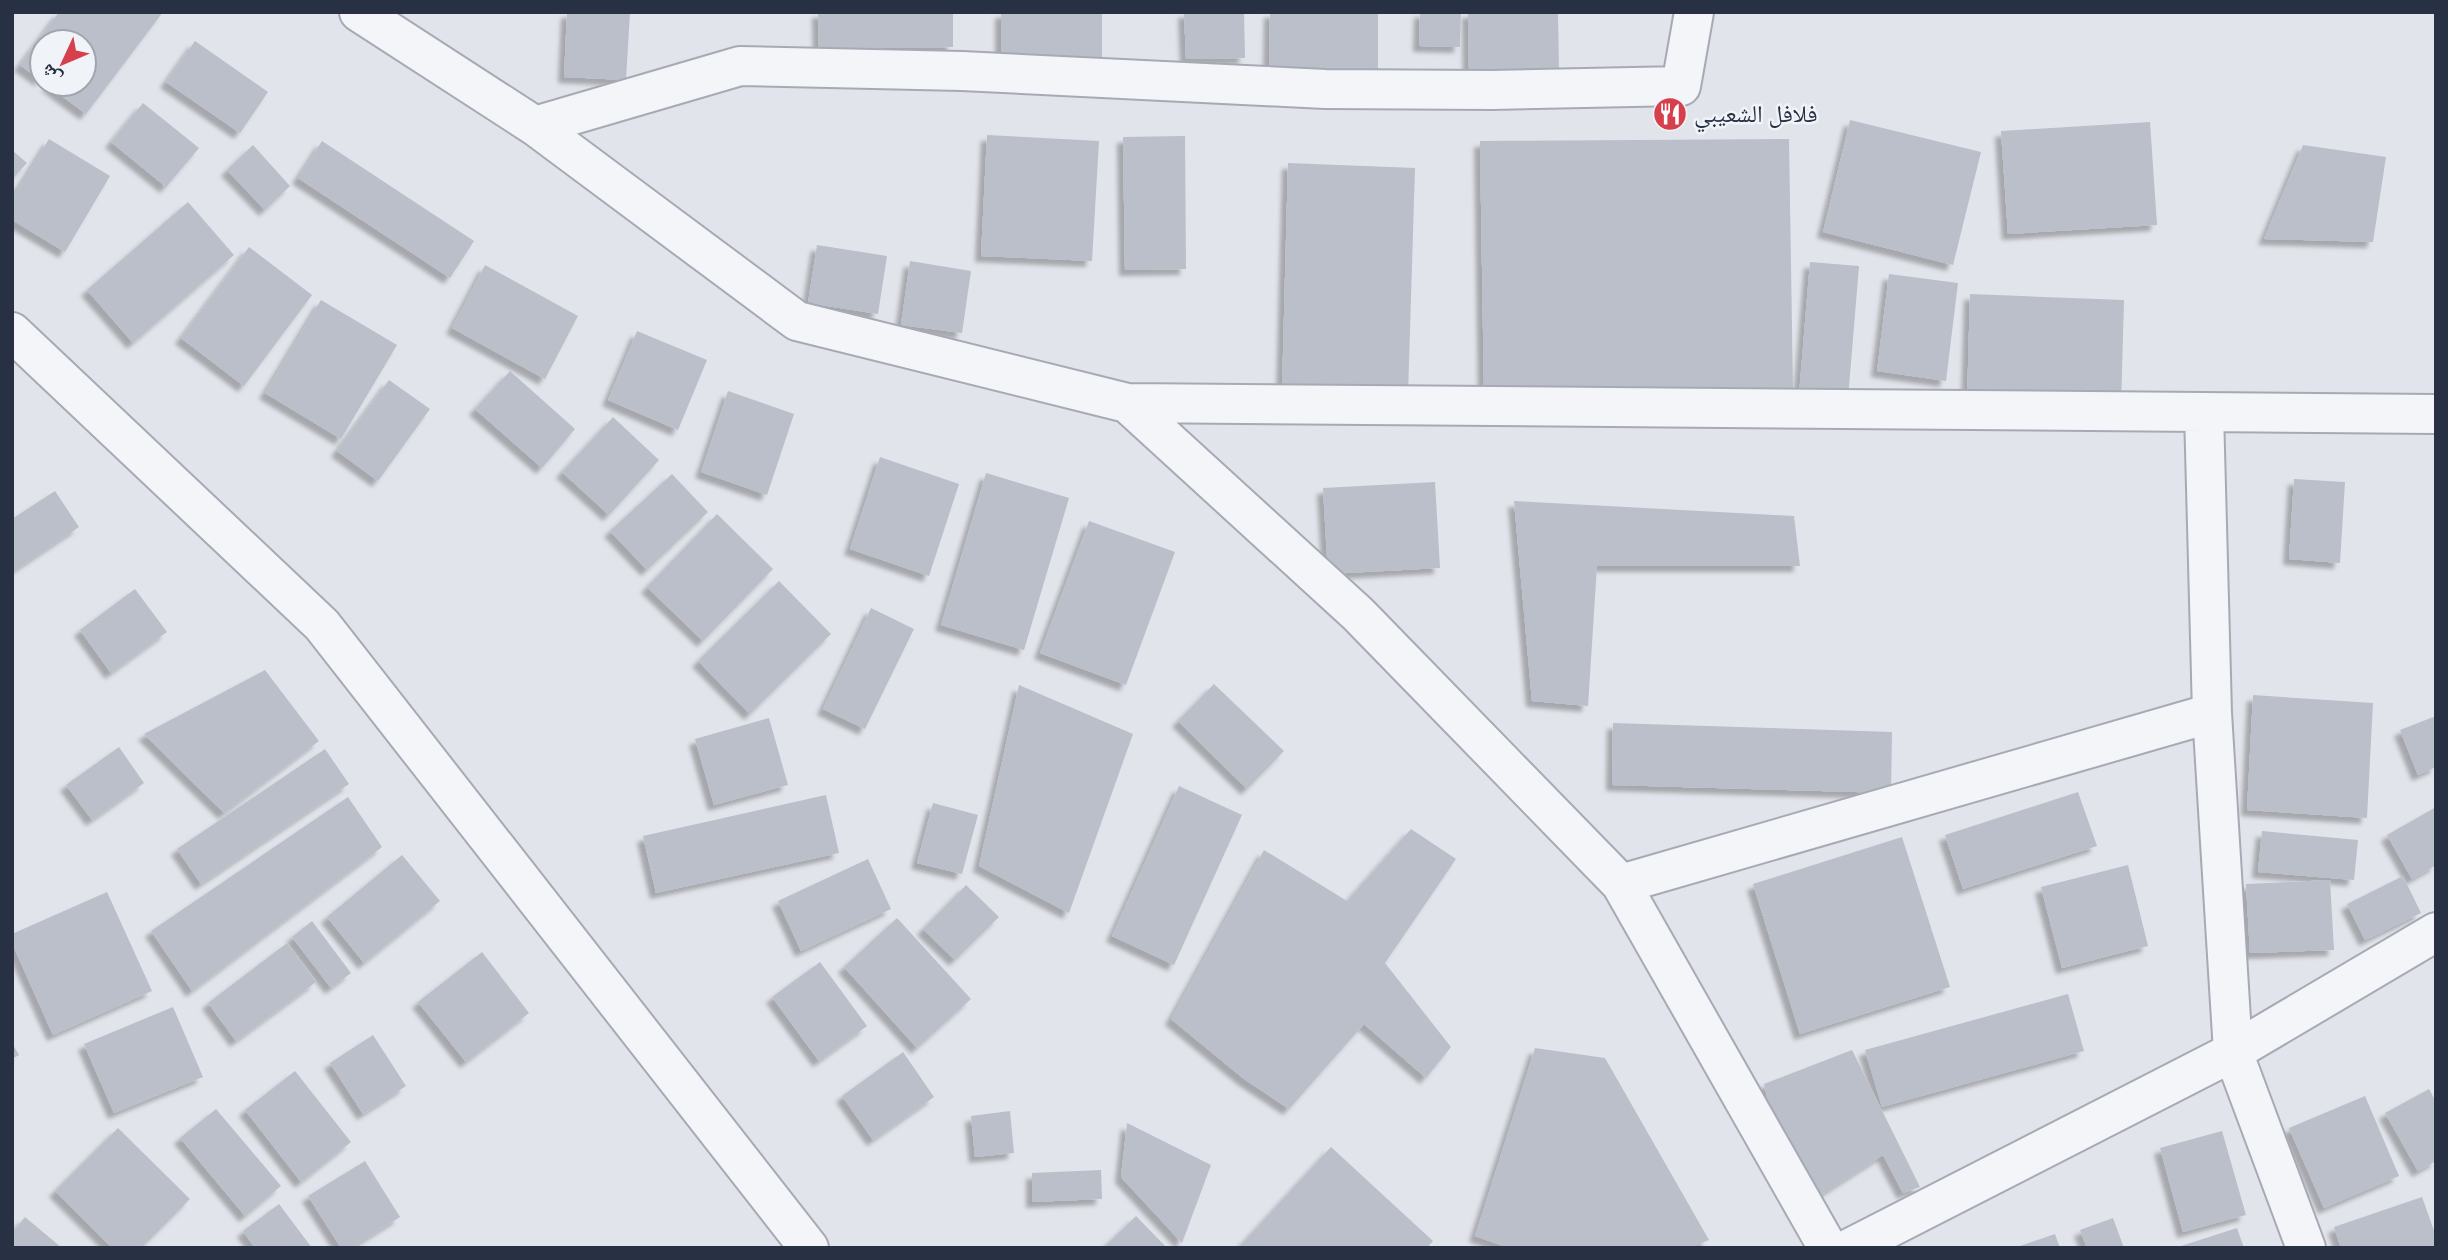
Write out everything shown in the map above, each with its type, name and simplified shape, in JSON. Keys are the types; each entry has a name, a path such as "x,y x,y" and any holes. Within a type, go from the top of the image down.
{"street":[{"path":"359,12 535,126 797,321 1127,403 2436,414"},
{"path":"535,126 740,66 962,71 1325,89 1681,86 1694,12"},
{"path":"12,332 321,625 809,1248"},
{"path":"1127,403 1358,614 1621,884 1828,1248"},
{"path":"2204,412 2212,713 2233,1052 2306,1248"},
{"path":"1621,884 2212,713"},
{"path":"1850,1248 2233,1052 2436,932"}],"building":[{"path":"59,12 163,12 86,114 65,98 98,98 98,28 47,28"},
{"path":"567,12 630,12 626,80 564,77"},
{"path":"818,12 953,12 953,47 819,49"},
{"path":"1001,12 1102,12 1102,58 1001,57"},
{"path":"1184,12 1244,12 1245,58 1186,59"},
{"path":"1270,12 1378,12 1378,74 1269,71"},
{"path":"1420,12 1461,12 1460,47 1419,46"},
{"path":"1468,12 1558,12 1559,71 1469,73"},
{"path":"195,41 268,92 240,133 166,82"},
{"path":"28,54 28,71 20,65"},
{"path":"143,103 199,148 166,187 111,142"},
{"path":"1850,120 1981,152 1953,265 1823,232"},
{"path":"2150,122 2157,225 2008,234 2001,131"},
{"path":"987,135 1099,141 1092,261 981,256"},
{"path":"1185,136 1186,269 1125,270 1123,137"},
{"path":"49,139 110,176 65,252 12,220 12,199"},
{"path":"1789,139 1793,390 1484,393 1480,141"},
{"path":"322,141 474,241 450,278 298,178"},
{"path":"253,145 290,186 265,210 227,170"},
{"path":"2303,145 2386,157 2373,242 2264,239"},
{"path":"12,150 27,163 12,179"},
{"path":"1288,163 1415,168 1408,395 1282,391"},
{"path":"188,202 234,255 133,343 87,290"},
{"path":"817,245 887,256 878,314 808,303"},
{"path":"249,247 312,295 244,386 181,338"},
{"path":"910,261 971,271 962,333 901,325"},
{"path":"1810,262 1859,266 1848,399 1799,395"},
{"path":"485,265 578,316 545,379 452,328"},
{"path":"1889,274 1958,283 1946,381 1877,371"},
{"path":"1970,294 2124,300 2121,408 1967,402"},
{"path":"321,300 397,345 341,439 265,393"},
{"path":"637,331 707,360 678,430 608,400"},
{"path":"510,371 575,429 542,468 475,409"},
{"path":"389,380 430,409 378,481 337,451"},
{"path":"728,391 794,414 767,495 701,472"},
{"path":"613,417 659,460 609,515 562,472"},
{"path":"880,457 959,484 929,576 850,549"},
{"path":"986,473 1069,498 1024,650 941,625"},
{"path":"672,474 708,512 647,570 610,531"},
{"path":"2294,479 2345,482 2340,563 2289,559"},
{"path":"1435,482 1440,568 1328,574 1323,488"},
{"path":"55,491 79,527 12,572 12,519"},
{"path":"1514,501 1794,516 1800,566 1597,566 1588,706 1532,701"},
{"path":"717,514 773,569 703,641 647,587"},
{"path":"1089,521 1175,552 1126,685 1040,653"},
{"path":"779,581 831,634 750,714 698,661"},
{"path":"135,589 167,632 111,673 80,630"},
{"path":"871,608 914,629 865,729 823,709"},
{"path":"265,670 319,741 224,813 144,734"},
{"path":"1214,684 1284,751 1247,789 1178,721"},
{"path":"1019,685 1133,734 1069,913 979,866"},
{"path":"2253,695 2373,703 2367,818 2247,810"},
{"path":"2436,716 2436,767 2418,775 2400,730"},
{"path":"769,718 788,785 714,805 695,739"},
{"path":"1613,723 1892,732 1891,793 1612,785"},
{"path":"119,747 144,783 92,820 66,785"},
{"path":"325,749 349,784 201,884 177,849"},
{"path":"1179,786 1242,815 1174,965 1112,936"},
{"path":"2078,792 2097,846 1963,889 1945,835"},
{"path":"826,795 839,853 656,893 643,836"},
{"path":"348,797 382,847 192,991 151,931"},
{"path":"933,803 978,815 962,874 917,863"},
{"path":"2436,807 2436,865 2412,879 2387,835"},
{"path":"1411,829 1456,859 1385,963 1451,1047 1426,1078 1364,1024 1289,1109 1244,1079 1171,1019 1264,850 1347,901"},
{"path":"2262,831 2358,840 2354,880 2258,872"},
{"path":"1902,837 1950,987 1800,1034 1753,884"},
{"path":"402,855 440,901 364,963 327,917"},
{"path":"868,859 891,909 801,951 778,901"},
{"path":"2128,865 2148,946 2062,968 2041,887"},
{"path":"2403,876 2421,913 2365,940 2347,904"},
{"path":"2330,880 2334,950 2250,953 2246,884"},
{"path":"966,885 999,917 955,960 923,929"},
{"path":"107,892 152,991 53,1035 12,943 12,934"},
{"path":"897,918 971,999 917,1048 844,967"},
{"path":"312,921 351,973 331,988 292,937"},
{"path":"287,943 316,982 236,1041 208,1003"},
{"path":"482,952 529,1013 466,1062 418,1002"},
{"path":"820,962 867,1026 819,1061 772,997"},
{"path":"2068,994 2084,1051 1882,1107 1865,1050"},
{"path":"173,1007 203,1077 114,1113 84,1044"},
{"path":"373,1035 406,1086 363,1114 330,1063"},
{"path":"12,1043 19,1055 12,1059"},
{"path":"1535,1048 1605,1058 1709,1240 1689,1248 1509,1248 1475,1236"},
{"path":"1852,1050 1920,1187 1903,1193 1883,1155 1819,1196 1780,1153 1764,1084"},
{"path":"903,1052 934,1097 873,1140 842,1096"},
{"path":"295,1071 351,1142 301,1182 245,1110"},
{"path":"2429,1089 2436,1102 2436,1161 2418,1171 2385,1113"},
{"path":"2365,1096 2399,1176 2324,1208 2289,1128"},
{"path":"216,1109 281,1186 245,1216 180,1138"},
{"path":"1010,1111 1014,1153 975,1157 971,1116"},
{"path":"1127,1123 1211,1165 1182,1243 1121,1177"},
{"path":"118,1128 190,1199 141,1248 112,1248 55,1191"},
{"path":"2222,1131 2246,1215 2183,1232 2160,1148"},
{"path":"1331,1147 1433,1241 1427,1248 1238,1248"},
{"path":"365,1161 400,1217 351,1248 341,1248 308,1196"},
{"path":"1101,1170 1102,1199 1032,1202 1032,1173"},
{"path":"2422,1197 2436,1236 2436,1248 2341,1248 2334,1227"},
{"path":"279,1204 312,1248 255,1248 243,1231"},
{"path":"1136,1216 1167,1248 1103,1248"},
{"path":"25,1217 62,1248 12,1248 12,1233"},
{"path":"2113,1218 2124,1248 2087,1248 2080,1230"},
{"path":"2237,1228 2244,1248 2178,1248 2178,1247"},
{"path":"2055,1234 2060,1248 2017,1248 2017,1247"}],"place":[{"name":"فلافل الشعيبي","path":"1670,114"}]}
